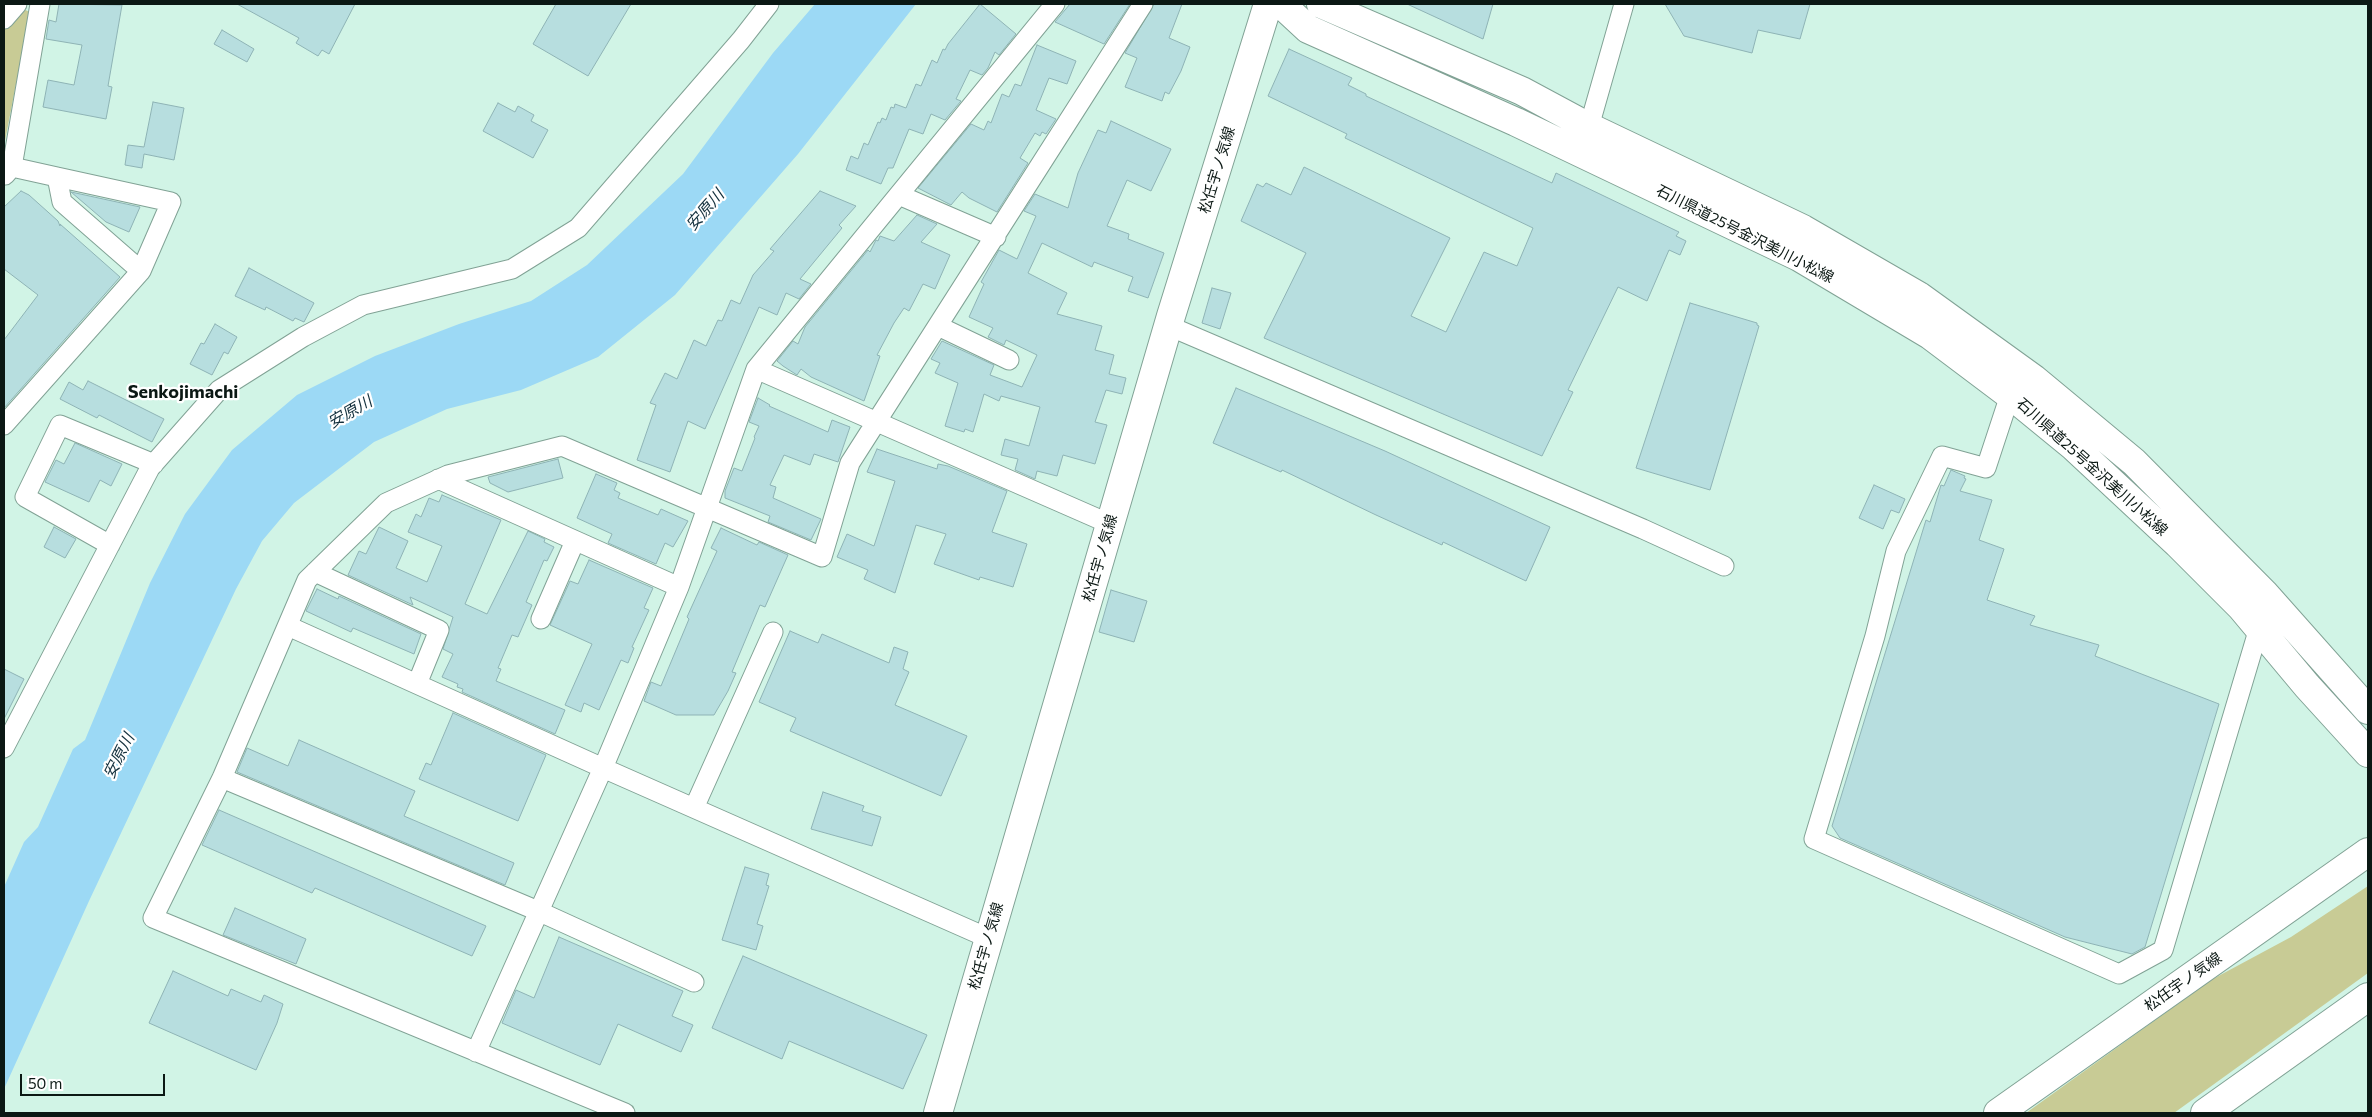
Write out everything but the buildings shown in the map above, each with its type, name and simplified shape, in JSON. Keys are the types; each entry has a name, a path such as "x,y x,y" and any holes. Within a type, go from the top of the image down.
{"main road":[{"name":"松任宇ノ気線","path":"938,1113 1110,524 1268,4"},
{"name":"石川県道25号金沢美川小松線","path":"1282,4 1308,29 1516,122 1798,257 1930,336 2010,394 2074,447 2178,544 2242,607 2306,686 2368,754"},
{"name":"石川県道25号金沢美川小松線","path":"1321,4 1522,92 1589,127 1819,238 1919,296 2034,379 2134,462 2264,593 2368,710"},
{"name":"松任宇ノ気線","path":"1998,1113 2368,852"},
{"path":"2205,1113 2368,998"}],"street":[{"path":"4,425 141,271 171,202 57,177 8,172 40,4"},
{"path":"4,748 154,464 219,390 302,337 363,305 512,269 578,228 741,40 769,4"},
{"path":"476,1052 603,768 679,587 756,369 1055,4"},
{"path":"626,1113 153,918 222,778 307,580 386,503 448,474 562,446 822,558 850,463 1143,4"},
{"path":"1589,127 1624,4"},
{"path":"57,177 62,202 141,271"},
{"path":"899,195 996,237"},
{"path":"938,326 1009,360"},
{"path":"1169,326 1643,529 1724,566"},
{"path":"756,369 1110,524"},
{"path":"2010,394 1986,468 1942,456 1896,551 1875,636 1814,839 2119,974 2163,950 2259,628"},
{"path":"110,545 25,497 60,425 154,464"},
{"path":"438,479 679,587"},
{"path":"541,620 575,541"},
{"path":"315,572 439,630 417,684"},
{"path":"288,626 988,938"},
{"path":"694,808 773,632"},
{"path":"222,778 538,912 694,982"}],"green space":[{"path":"23,9 30,12 4,146 4,30"},
{"path":"2368,886 2368,973 2174,1113 2026,1113 2211,980 2291,937"}],"water":[{"name":"安原川","path":"815,4 916,4 798,154 675,295 598,357 521,390 447,409 374,442 294,503 262,541 236,589 89,901 4,1089 4,887 24,842 38,827 73,749 85,740 150,583 185,514 232,450 297,395 375,356 459,324 531,301 587,265 683,174 773,53"}],"district":[{"name":"Senkojimachi","path":"183,392"}]}
